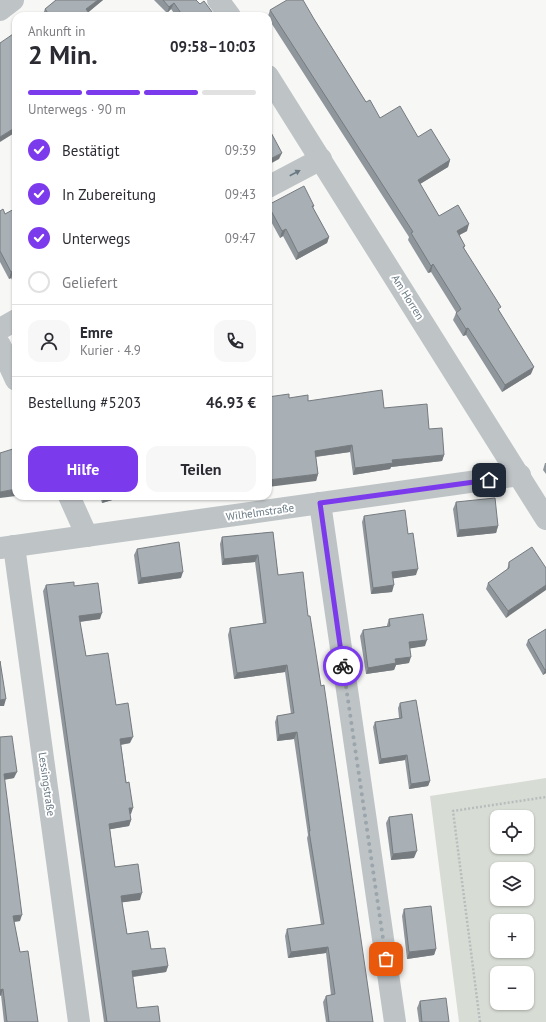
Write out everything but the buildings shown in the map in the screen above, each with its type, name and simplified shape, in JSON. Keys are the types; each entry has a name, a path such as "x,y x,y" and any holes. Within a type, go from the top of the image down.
{"street":[{"path":"0,10 13,0"},
{"path":"218,0 227,12"},
{"name":"Am Horren","path":"272,82 546,519"},
{"path":"272,185 321,159"},
{"path":"0,329 12,322"},
{"path":"0,345 12,371"},
{"name":"Wilhelmstraße","path":"7,547 520,476"},
{"path":"71,500 87,536"},
{"path":"320,503 395,1022"},
{"name":"Lessingstraße","path":"7,547 80,1022"}],"path":[{"path":"480,1022 453,811 546,797"}],"shaded area":[{"path":"546,778 546,1022 459,1022 430,796"}],"way so far":[{"path":"343,666 386,959"}],"route":[{"path":"343,666 320,503 489,480"}]}
